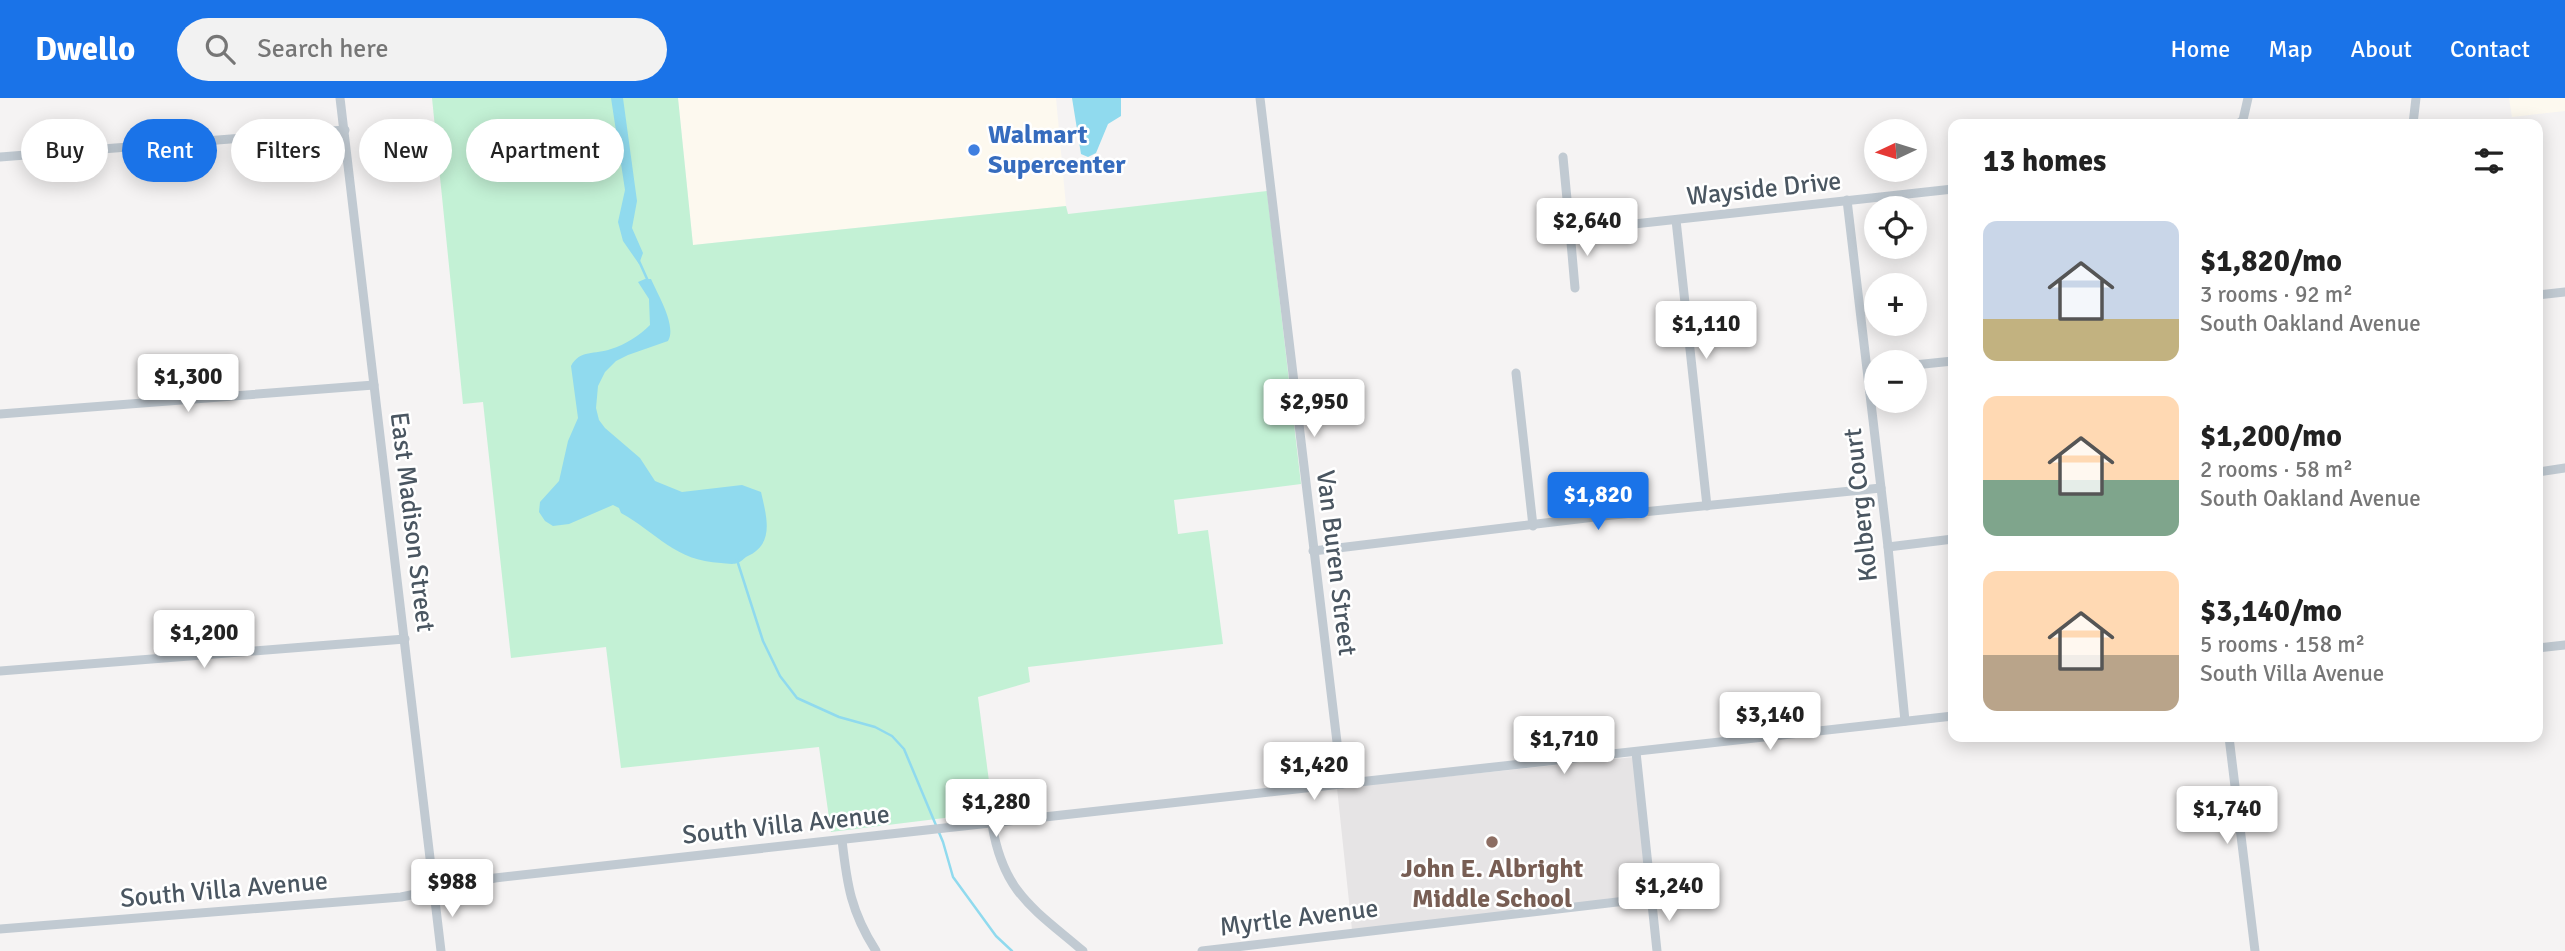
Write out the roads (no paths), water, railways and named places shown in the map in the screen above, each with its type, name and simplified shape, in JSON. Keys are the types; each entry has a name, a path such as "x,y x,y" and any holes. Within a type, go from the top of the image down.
{"street":[{"name":"East Madison Street","path":"340,98 343,119"},
{"name":"Van Buren Street","path":"1260,98 1342,784"},
{"path":"2243,119 2248,98"},
{"path":"2414,119 2416,98"},
{"name":"East Madison Street","path":"345,130 441,951"},
{"path":"0,157 231,139"},
{"path":"1563,157 1575,288"},
{"name":"Wayside Drive","path":"1570,230 1948,190"},
{"name":"Kolberg Court","path":"1847,201 1869,350"},
{"path":"1676,220 1707,506"},
{"path":"2543,294 2565,292"},
{"path":"1927,364 1948,362"},
{"path":"1516,373 1533,526"},
{"path":"0,414 374,385"},
{"name":"Kolberg Court","path":"1875,413 1905,721"},
{"path":"2543,471 2565,468"},
{"path":"1313,551 1881,488"},
{"path":"1888,547 1948,540"},
{"path":"0,671 405,639"},
{"path":"2543,647 2565,645"},
{"name":"South Villa Avenue","path":"0,929 401,897 495,878 1948,717"},
{"path":"2230,742 2255,951"},
{"path":"1636,752 1657,951"},
{"path":"992,824 996,849 1011,884 1025,902 1083,951"},
{"path":"842,840 848,888 856,918 876,951"},
{"name":"Myrtle Avenue","path":"1202,951 1651,898"}],"water":[{"path":"611,98 623,98 637,201 632,228 643,253 639,264 623,241 618,222 625,190 624,119 614,119"},
{"path":"1072,98 1121,98 1121,116 1108,124 1096,153 1088,157 1081,154"},
{"path":"651,279 662,302 670,335 668,341 628,355 616,361 605,372 598,386 596,408 599,420 640,458 655,481 682,492 742,485 761,492 767,521 765,538 755,552 735,564 705,561 679,552 613,505 569,524 553,526 545,521 539,512 540,502 559,481 568,441 578,418 571,366 583,355 605,351 627,342 650,325 649,299 638,282"}],"waterway":[{"path":"639,261 648,281"},
{"path":"737,560 763,641 780,676 797,698 839,717 875,727 892,736 904,749 943,842 953,877 996,936 1012,951"}],"place":[{"name":"Walmart Supercenter","path":"974,150"},
{"name":"John E. Albright Middle School","path":"1492,842"}]}
